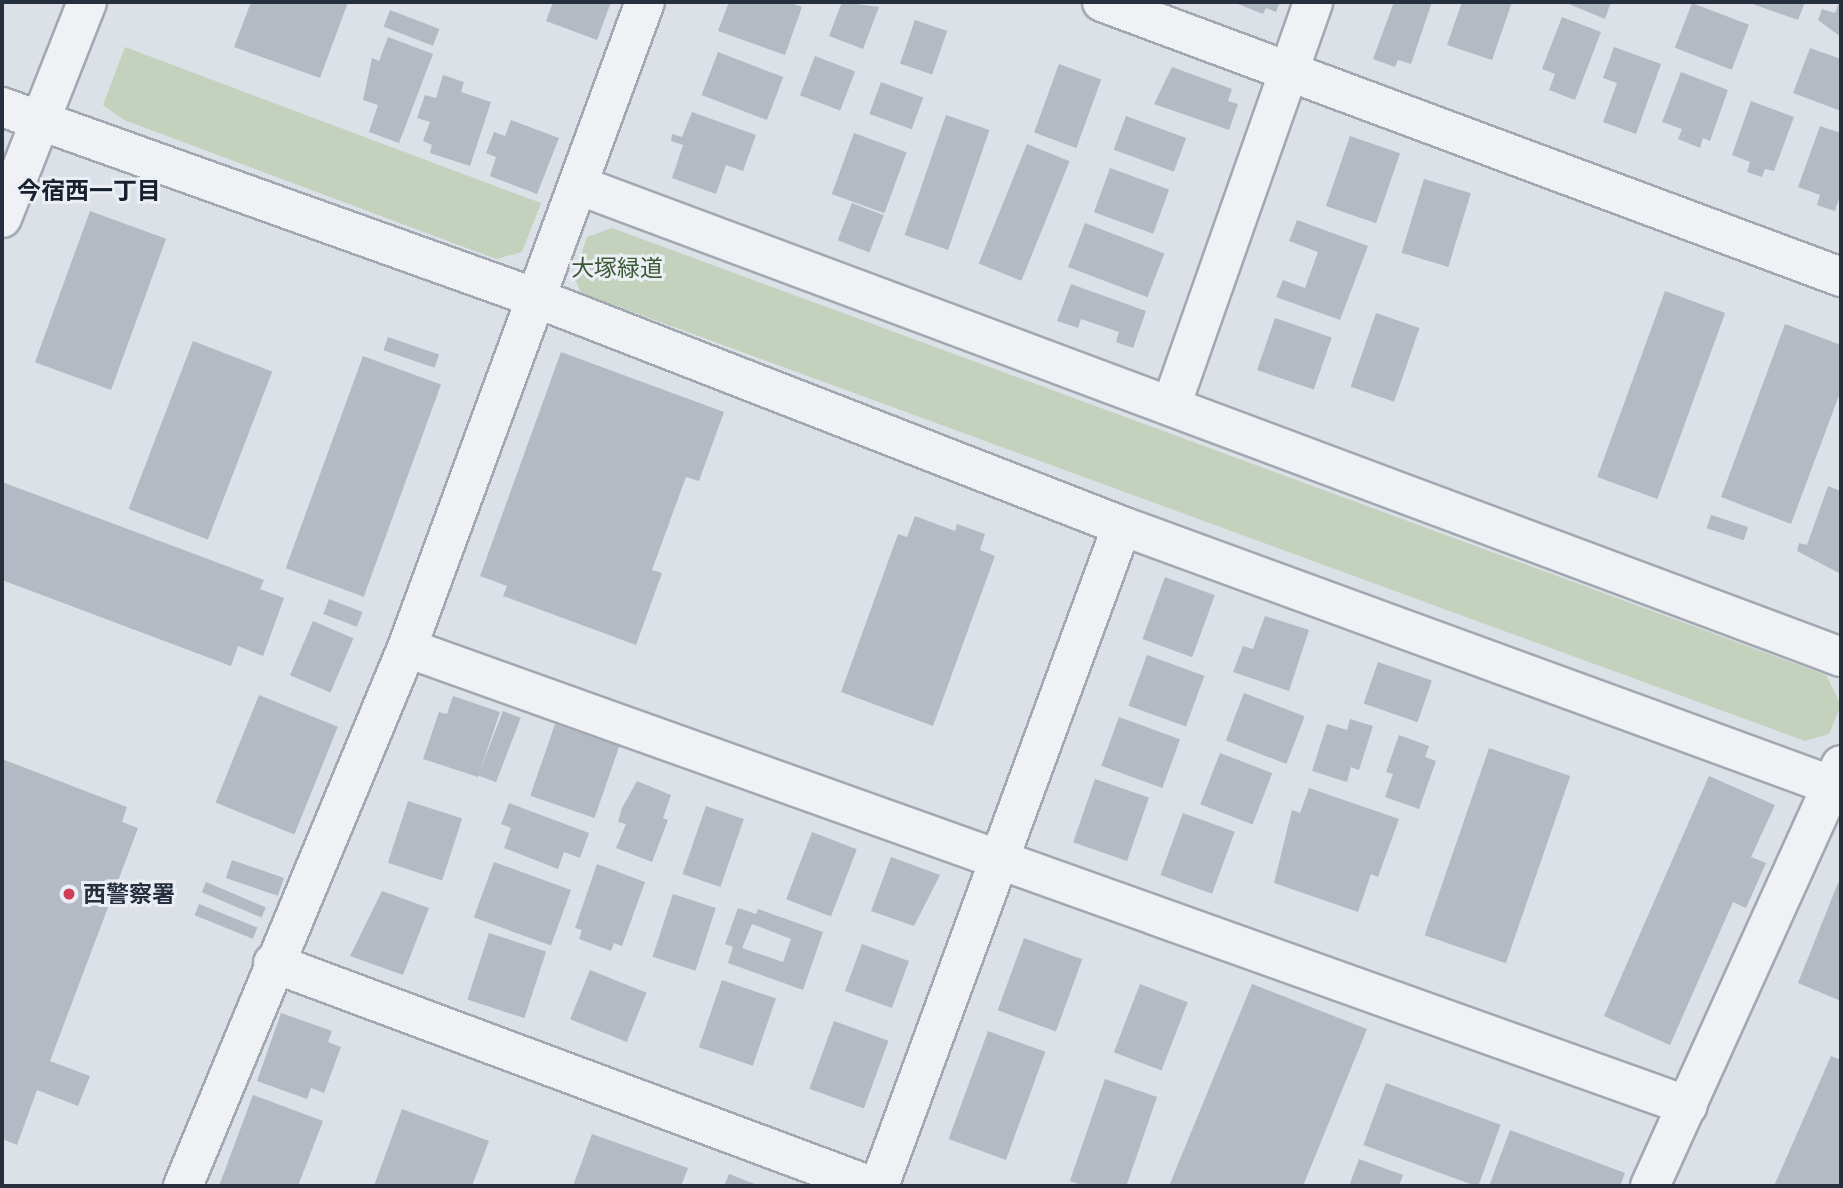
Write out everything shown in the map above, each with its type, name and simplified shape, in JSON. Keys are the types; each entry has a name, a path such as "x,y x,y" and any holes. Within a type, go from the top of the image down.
{"street":[{"path":"2,218 87,2"},
{"path":"183,1186 273,963 408,648 645,2"},
{"path":"1102,2 1841,277"},
{"path":"1171,407 1313,2"},
{"path":"2,107 536,298 1122,526 1838,780 1650,1186"},
{"path":"578,185 1841,657"},
{"path":"879,1186 1003,859 1122,526"},
{"path":"408,648 1689,1106"},
{"path":"273,963 871,1186"}],"green space":[{"name":"大塚緑道","path":"125,47 541,203 522,252 496,259 124,120 103,105"},
{"name":"大塚緑道","path":"612,228 1826,675 1841,705 1829,734 1805,741 581,293 574,276 587,237"}],"building":[{"path":"251,2 348,2 320,78 234,47"},
{"path":"553,2 611,2 597,40 546,21"},
{"path":"729,2 788,2 802,7 785,55 718,31"},
{"path":"842,2 879,7 863,49 829,36"},
{"path":"1233,2 1280,2 1276,12 1266,8 1263,14"},
{"path":"1394,2 1432,2 1411,64 1398,60 1395,67 1373,59"},
{"path":"1462,2 1512,2 1492,60 1447,45"},
{"path":"1564,2 1611,2 1605,19"},
{"path":"1747,2 1805,2 1798,20"},
{"path":"1839,2 1841,37 1818,20 1822,9 1835,13"},
{"path":"1692,3 1749,25 1732,70 1675,48"},
{"path":"390,10 439,29 433,46 384,27"},
{"path":"1562,17 1601,32 1575,100 1549,90 1555,74 1542,69"},
{"path":"915,20 947,31 932,75 900,63"},
{"path":"388,37 433,54 399,143 369,132 378,105 363,100 372,58 379,61"},
{"path":"1614,47 1661,64 1636,134 1603,122 1617,83 1603,78"},
{"path":"1810,48 1841,59 1841,111 1793,93"},
{"path":"718,52 783,77 767,120 702,95"},
{"path":"815,56 855,71 840,111 800,95"},
{"path":"1059,64 1101,79 1076,148 1034,133"},
{"path":"1172,67 1232,89 1228,101 1238,104 1229,130 1154,104"},
{"path":"1681,72 1728,90 1710,141 1703,138 1700,148 1678,139 1682,129 1662,122"},
{"path":"443,75 464,82 461,92 491,102 470,166 430,153 432,145 423,141 430,122 417,118 425,95 436,98"},
{"path":"881,82 923,97 912,129 869,114"},
{"path":"1751,101 1794,117 1774,171 1765,169 1762,177 1747,172 1750,162 1732,155"},
{"path":"692,112 756,135 743,171 726,165 716,194 672,178 683,145 671,141 672,134 682,137"},
{"path":"946,115 989,130 948,250 905,235"},
{"path":"1126,116 1186,138 1174,172 1114,150"},
{"path":"511,120 559,138 537,194 490,176 496,157 486,153 494,132 505,136"},
{"path":"1820,126 1841,133 1841,192 1835,211 1817,205 1820,195 1798,187"},
{"path":"854,133 907,152 884,213 832,194"},
{"path":"1350,136 1400,153 1376,223 1326,206"},
{"path":"1027,144 1070,161 1021,281 979,264"},
{"path":"1110,168 1169,190 1153,234 1094,212"},
{"path":"1424,179 1471,193 1448,267 1401,253"},
{"path":"852,203 884,215 869,253 838,240"},
{"path":"90,211 166,239 111,390 35,362"},
{"path":"1297,220 1368,246 1340,320 1276,297 1283,280 1305,288 1318,252 1289,241"},
{"path":"1085,223 1164,253 1148,297 1068,267"},
{"path":"1071,284 1146,311 1133,348 1116,342 1119,332 1081,319 1078,328 1057,321"},
{"path":"1665,291 1725,313 1657,499 1597,477"},
{"path":"1376,313 1419,328 1394,402 1351,387"},
{"path":"1275,318 1332,338 1314,390 1257,370"},
{"path":"1785,324 1841,345 1841,390 1791,524 1721,497"},
{"path":"388,337 439,355 435,368 383,350"},
{"path":"193,341 272,371 208,540 128,509"},
{"path":"561,352 724,412 699,481 686,477 652,570 662,573 636,645 503,596 507,586 480,576"},
{"path":"363,356 441,384 364,597 286,568"},
{"path":"2,482 264,580 260,589 284,598 263,656 238,646 231,666 2,580"},
{"path":"1828,486 1841,491 1841,574 1797,551 1799,543 1807,545"},
{"path":"1711,515 1748,527 1744,540 1707,528"},
{"path":"915,516 955,531 957,524 985,534 980,550 995,556 933,726 841,692 898,534 907,537"},
{"path":"1165,577 1215,595 1192,657 1142,639"},
{"path":"329,599 363,612 357,627 323,614"},
{"path":"1265,616 1309,630 1289,691 1233,672 1243,646 1253,649"},
{"path":"313,621 354,638 330,693 290,675"},
{"path":"1147,655 1204,676 1186,727 1129,706"},
{"path":"1378,662 1432,681 1418,722 1364,704"},
{"path":"1244,693 1305,716 1286,764 1226,741"},
{"path":"259,695 338,727 294,834 216,803"},
{"path":"453,696 500,712 478,777 423,759 439,712 447,714"},
{"path":"503,711 521,718 496,782 478,775"},
{"path":"1119,717 1180,739 1162,788 1101,766"},
{"path":"1350,719 1373,726 1359,770 1351,767 1347,782 1312,771 1327,724 1347,730"},
{"path":"555,724 619,746 595,818 530,796"},
{"path":"1399,735 1429,746 1425,757 1436,761 1419,809 1385,797 1393,774 1386,772"},
{"path":"1489,748 1570,776 1506,963 1425,935"},
{"path":"1220,753 1272,773 1253,824 1200,804"},
{"path":"2,759 127,807 122,822 138,828 50,1061 90,1076 78,1106 37,1090 17,1145 2,1139"},
{"path":"1709,776 1775,805 1751,857 1766,863 1746,908 1733,902 1670,1045 1604,1016"},
{"path":"1095,779 1149,798 1127,861 1073,842"},
{"path":"637,781 671,795 663,818 668,820 652,862 616,848 626,824 618,822 622,808"},
{"path":"1309,788 1399,819 1378,877 1371,874 1358,912 1274,883 1292,810 1300,813"},
{"path":"408,801 462,819 442,880 388,863"},
{"path":"509,803 589,833 580,858 564,852 558,869 504,848 511,828 501,824"},
{"path":"706,806 744,819 720,887 683,874"},
{"path":"1183,813 1235,832 1212,894 1160,875"},
{"path":"812,832 857,849 831,916 786,899"},
{"path":"891,857 940,875 914,926 871,911"},
{"path":"232,860 284,878 278,896 226,878"},
{"path":"494,862 571,890 551,945 474,917"},
{"path":"597,864 645,882 622,946 614,943 611,951 579,939 582,930 575,928"},
{"path":"206,882 266,907 262,918 202,892"},
{"path":"1838,883 1841,884 1841,1001 1798,983"},
{"path":"382,891 429,908 403,975 350,956"},
{"path":"673,894 716,908 695,971 653,957"},
{"path":"199,904 257,928 253,939 195,915"},
{"path":"738,908 756,914 758,909 823,932 803,990 728,963 733,947 725,944","holes":["752,924 791,939 783,962 742,948"]},
{"path":"489,933 546,952 524,1018 467,1000"},
{"path":"1024,938 1082,959 1056,1032 998,1010"},
{"path":"862,944 909,961 892,1008 845,991"},
{"path":"590,970 647,993 627,1042 570,1019"},
{"path":"722,980 776,999 753,1066 699,1047"},
{"path":"1140,984 1188,1002 1161,1070 1114,1052"},
{"path":"1252,984 1367,1029 1303,1186 1169,1186"},
{"path":"281,1013 332,1031 328,1042 341,1047 324,1093 311,1088 307,1099 257,1081"},
{"path":"834,1021 889,1041 864,1108 809,1089"},
{"path":"988,1031 1045,1052 1006,1160 949,1139"},
{"path":"1831,1056 1841,1060 1841,1186 1774,1186"},
{"path":"1105,1079 1157,1097 1126,1186 1084,1186 1070,1181"},
{"path":"1386,1083 1501,1125 1478,1186 1363,1145"},
{"path":"253,1095 323,1121 298,1186 219,1186"},
{"path":"402,1109 489,1141 472,1186 374,1186"},
{"path":"1510,1130 1625,1173 1620,1186 1489,1186"},
{"path":"592,1134 688,1168 681,1186 573,1186"},
{"path":"1359,1159 1403,1175 1399,1186 1349,1186"},
{"path":"729,1174 760,1186 724,1186"}],"place":[{"name":"西警察署","path":"69,894"}],"district":[{"name":"今宿西一丁目","path":"89,191"}]}
